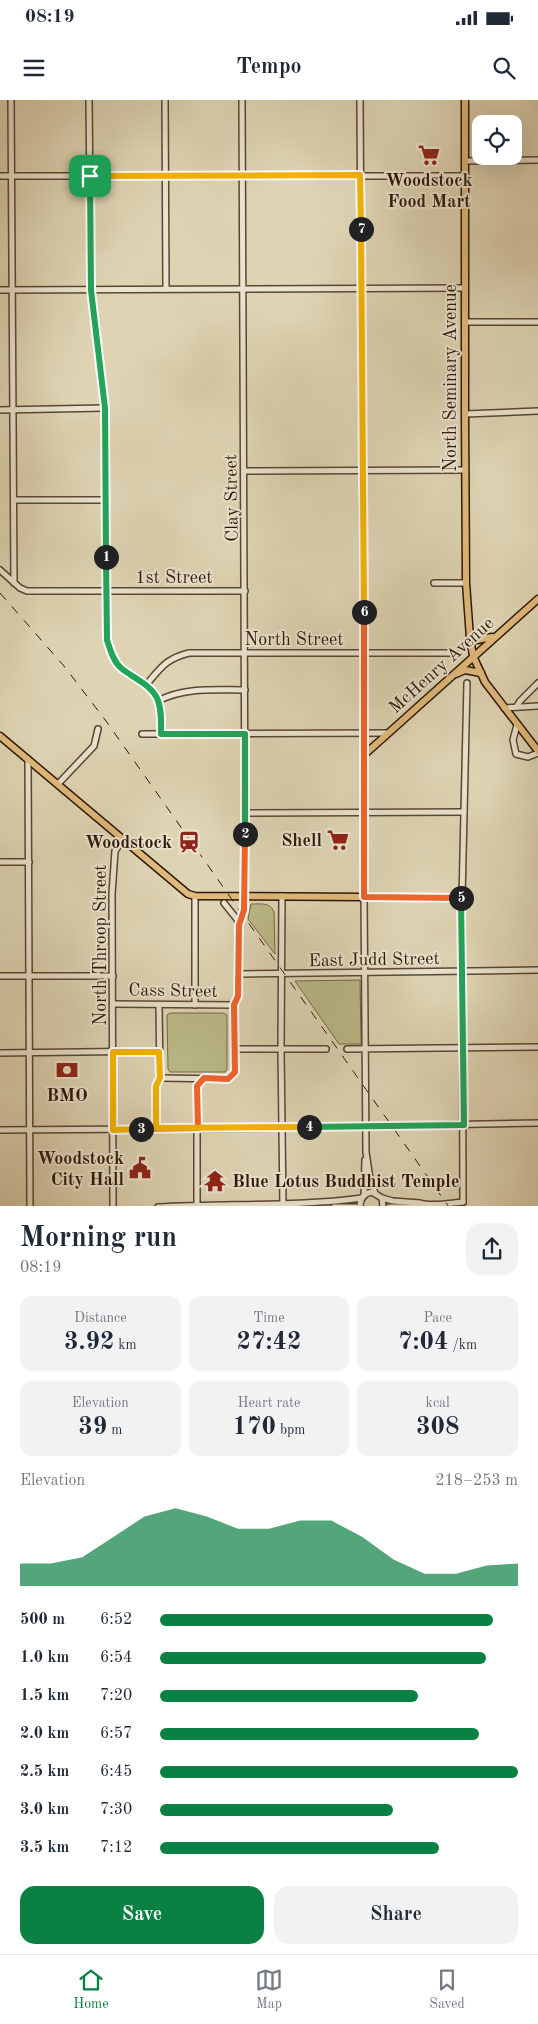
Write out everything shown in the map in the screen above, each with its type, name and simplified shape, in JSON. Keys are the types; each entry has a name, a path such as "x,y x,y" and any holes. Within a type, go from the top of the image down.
{"main road":[{"name":"North Seminary Avenue","path":"465,100 466,583 470,635 473,656 484,682 538,752"},
{"name":"McHenry Avenue","path":"364,755 538,599"},
{"path":"470,635 477,640 496,636"},
{"path":"452,675 465,670 481,673"},
{"path":"0,736 180,889 195,896 364,897 364,755"}],"street":[{"path":"11,100 14,583"},
{"path":"89,100 91,290 105,408 107,640 110,652 120,667 146,685 158,700 161,734"},
{"path":"165,100 166,289"},
{"name":"Clay Street","path":"204,1078 228,1079 235,1072 234,1005 238,996 240,923 244,910 245,896 246,591 242,100"},
{"path":"360,100 364,755"},
{"path":"465,161 538,160"},
{"path":"0,176 465,176"},
{"path":"0,290 465,288"},
{"path":"465,322 538,322"},
{"path":"0,410 105,408"},
{"path":"465,414 538,411"},
{"path":"244,472 465,470"},
{"path":"14,500 105,500"},
{"path":"0,570 14,583"},
{"name":"1st Street","path":"14,583 27,591 246,591"},
{"path":"434,583 466,583"},
{"name":"North Street","path":"146,685 159,668 169,660 188,653 455,653"},
{"path":"389,1206 465,1204 462,898 467,683"},
{"path":"517,706 538,683"},
{"path":"158,700 194,690 245,690"},
{"path":"504,708 538,706"},
{"path":"517,725 513,740 516,754 528,757 538,752"},
{"path":"58,784 94,746 98,729"},
{"path":"142,734 387,733"},
{"path":"28,759 30,1206"},
{"path":"246,814 464,812"},
{"name":"North Throop Street","path":"113,1206 112,894 114,851 122,839"},
{"path":"0,862 29,862"},
{"path":"195,896 195,1005"},
{"path":"282,896 283,1206"},
{"path":"360,1206 363,1197 366,1152 364,897 462,898"},
{"path":"224,903 240,923"},
{"name":"East Judd Street","path":"240,974 538,970"},
{"path":"0,976 113,976"},
{"name":"Cass Street","path":"113,1004 234,1005"},
{"path":"156,1128 156,1086 160,1078 159,1005"},
{"path":"346,1049 538,1047"},
{"path":"235,1049 326,1049"},
{"path":"0,1053 159,1052"},
{"path":"160,1078 204,1078"},
{"path":"189,1078 197,1086"},
{"path":"197,1206 197,1086 204,1078"},
{"path":"0,1130 538,1124"},
{"path":"366,1152 370,1179 375,1193 382,1198 421,1206"},
{"path":"331,1206 363,1197 369,1193 375,1193"},
{"path":"382,1198 383,1206"},
{"path":"158,1206 356,1206"}],"green space":[{"path":"251,904 268,905 274,912 275,954 248,919"},
{"path":"360,980 361,1044 339,1044 295,981"},
{"path":"170,1013 223,1013 227,1015 227,1069 225,1072 170,1072 168,1069 167,1015"}],"railway":[{"path":"0,593 64,666 106,721 448,1206"}],"place":[{"name":"Woodstock Food Mart","path":"429,155"},
{"name":"Shell","path":"338,840"},
{"name":"Woodstock","path":"189,842"},
{"name":"BMO","path":"67,1070"},
{"name":"Woodstock City Hall","path":"140,1168"},
{"name":"Blue Lotus Buddhist Temple","path":"215,1181"}],"route":[{"path":"90,176 91,290 105,408 106,623 110,652 120,667 146,685 158,700 161,734 245,734 244,910 239,925 240,974 238,996 234,1005 235,1072 228,1079 204,1078 197,1086 198,1128 113,1130 113,1052 159,1052 160,1078 156,1086 156,1128 198,1128 282,1128 464,1125 462,898 364,897 364,580 360,175 90,176"}]}
